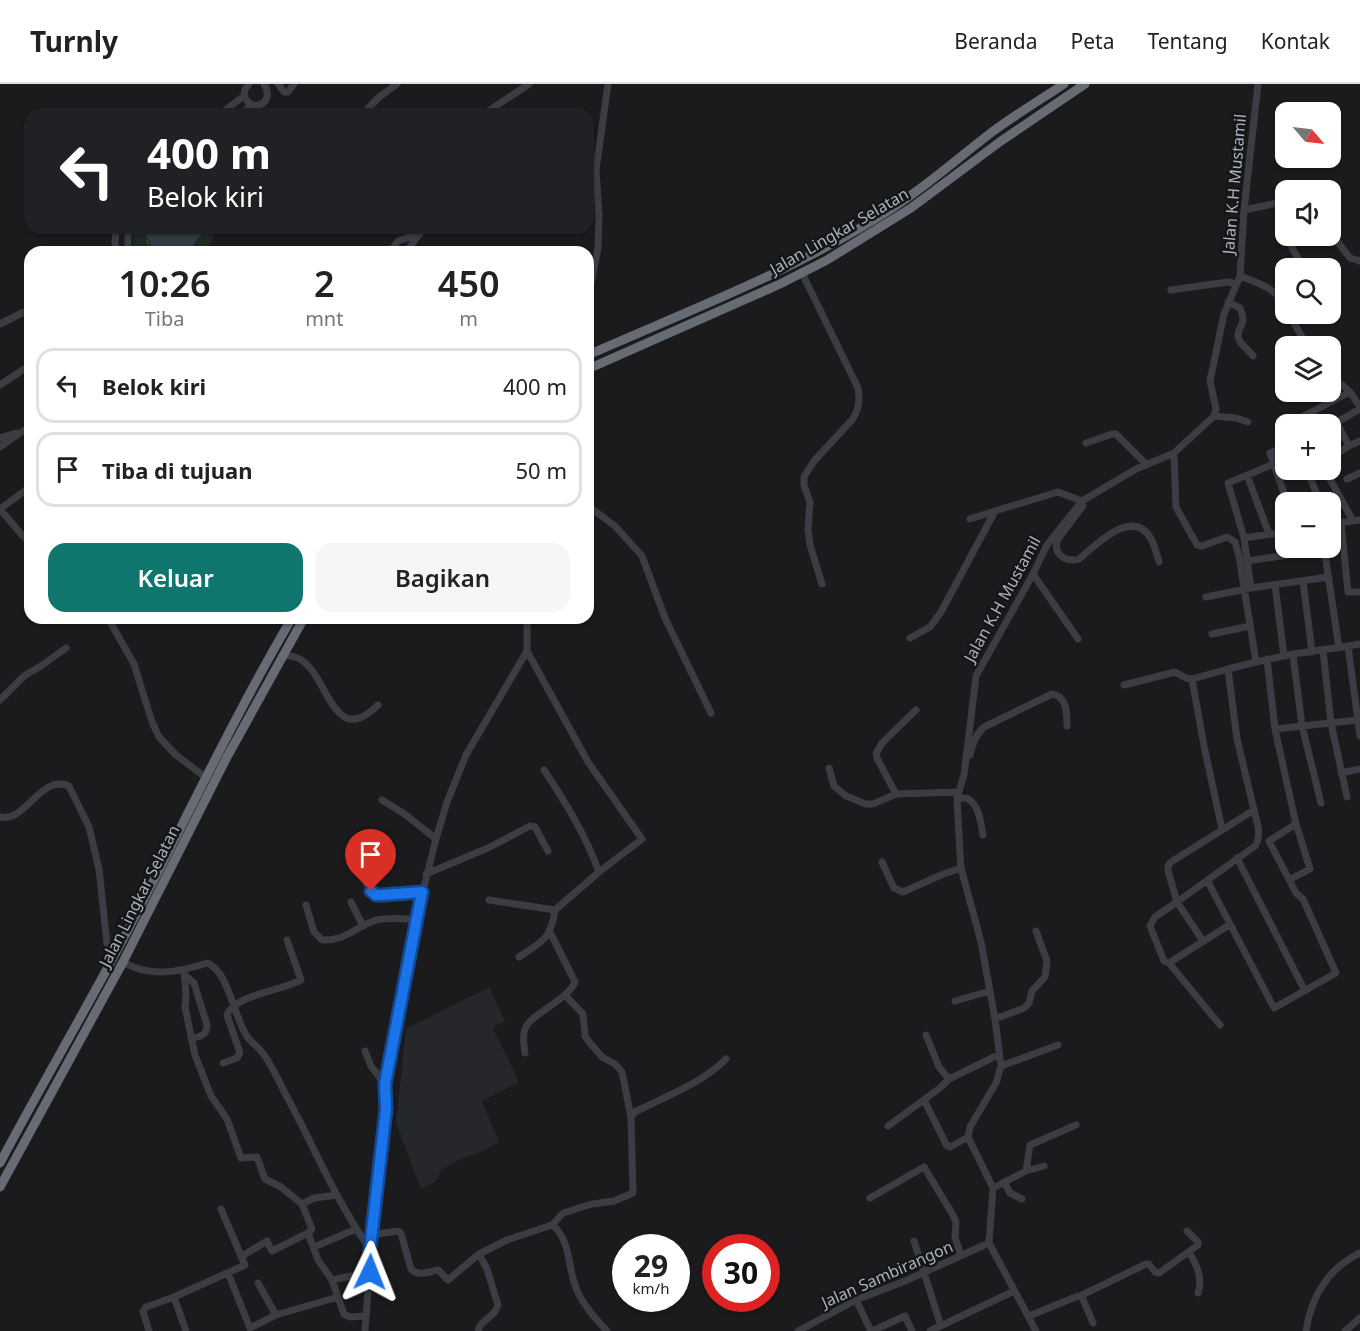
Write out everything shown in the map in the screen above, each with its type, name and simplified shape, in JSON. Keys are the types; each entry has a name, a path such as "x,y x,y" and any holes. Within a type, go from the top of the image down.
{"highway":[{"name":"Jalan Lingkar Selatan","path":"594,352 777,271 840,239 891,209 955,163 992,132 1064,84"},
{"name":"Jalan Lingkar Selatan","path":"594,366 802,273 911,208 1001,141 1085,84"},
{"path":"651,327 656,340"},
{"name":"Jalan Lingkar Selatan","path":"0,1163 115,955 205,777 288,624"},
{"name":"Jalan Lingkar Selatan","path":"0,1187 123,962 271,675 300,624"},
{"path":"262,669 271,675"},
{"path":"115,955 123,962"}],"street":[{"path":"228,108 244,96 249,84"},
{"path":"244,96 252,105 258,106 264,103 268,97 268,90 264,84"},
{"path":"278,84 284,92 288,92 294,84"},
{"path":"369,108 397,84"},
{"path":"493,108 529,84"},
{"path":"594,268 598,248 599,216 596,170 608,84"},
{"name":"Jalan K.H Mustamil","path":"1001,1066 981,942 961,868 958,795 962,782 976,676 1054,534 1082,501 1146,465 1174,453 1214,416 1216,404 1210,381 1224,314 1238,280 1258,84"},
{"path":"248,108 252,105"},
{"path":"1244,210 1275,203"},
{"path":"394,246 398,241 413,234"},
{"path":"1341,246 1350,258 1360,261"},
{"path":"802,273 858,388 859,396 857,412 852,420 814,461 804,477 804,485 810,502 808,529 810,545 822,584"},
{"path":"1171,290 1238,280 1261,284 1275,293"},
{"path":"1228,302 1240,308 1244,320 1238,336 1239,340 1253,356"},
{"path":"0,324 24,312"},
{"path":"0,386 24,369"},
{"path":"1341,384 1350,392 1360,408 1341,420"},
{"path":"1308,414 1350,392"},
{"path":"1214,416 1236,418 1248,422"},
{"path":"0,438 24,429"},
{"path":"0,447 24,430"},
{"path":"1086,443 1116,434 1146,465"},
{"path":"1341,435 1349,446"},
{"path":"1341,451 1360,441"},
{"path":"1275,451 1270,453 1284,492"},
{"path":"1174,453 1175,496 1180,515 1200,546 1225,537 1235,542 1248,589"},
{"path":"1256,662 1250,626 1244,538 1228,487 1231,481 1274,464"},
{"path":"1247,475 1269,534"},
{"path":"1347,479 1359,477"},
{"path":"1331,480 1356,520 1341,522 1348,592 1360,592"},
{"path":"24,491 0,509 24,537"},
{"path":"970,519 1058,492 1082,501"},
{"path":"1089,496 1058,539 1055,545 1057,552 1073,561 1079,559 1113,531 1124,527 1135,527 1143,530 1151,538 1160,562"},
{"path":"594,510 615,526 642,556 665,618 711,712"},
{"path":"910,638 930,627 941,612 994,511"},
{"path":"1244,538 1275,533"},
{"path":"1247,561 1275,555"},
{"path":"1324,558 1339,648"},
{"path":"1033,574 1078,639"},
{"path":"1206,597 1329,577"},
{"path":"1303,581 1312,652"},
{"path":"1275,585 1284,656"},
{"path":"111,624 134,664 154,728 176,755 205,777"},
{"path":"519,957 538,945 550,932 555,910 642,839 588,762 527,651 527,624"},
{"path":"1212,634 1250,626"},
{"path":"1124,685 1175,672 1192,679 1267,659 1360,644"},
{"path":"1348,646 1360,731"},
{"path":"0,700 24,676 66,648"},
{"path":"1323,650 1331,723 1347,797"},
{"path":"364,1331 371,1235 386,1109 385,1084 426,874 447,802 466,755 527,651"},
{"path":"1293,654 1302,726 1322,803"},
{"path":"282,655 299,658 307,664 337,712 345,718 349,720 370,713 378,705"},
{"path":"1267,659 1275,729 1296,824 1310,869 1289,880"},
{"path":"1220,1025 1164,961 1150,926 1155,918 1259,841 1237,738 1228,669"},
{"path":"1192,679 1222,829"},
{"path":"962,782 967,775 972,747 984,727 1052,694 1057,694 1063,699 1067,726"},
{"path":"896,794 876,754 882,743 916,710"},
{"path":"1275,729 1358,720"},
{"path":"829,768 834,786 846,796 866,804 873,804 896,794 958,795 967,798 974,804 983,835"},
{"path":"544,770 575,817 599,872"},
{"path":"1341,773 1360,770"},
{"path":"0,818 15,816 50,787 64,784 69,786 89,828 99,869 107,944 115,955"},
{"path":"382,800 406,815 436,839"},
{"path":"1203,941 1177,902 1168,866 1254,810"},
{"path":"1259,841 1269,841 1296,824"},
{"path":"426,874 488,848 530,826 535,827 548,850"},
{"path":"1207,880 1272,1005 1277,1007 1305,991 1336,971 1303,899 1296,893 1269,841"},
{"path":"350,858 376,895 422,892"},
{"path":"1237,858 1305,991"},
{"path":"882,862 894,888 903,892 961,868"},
{"path":"489,900 555,910"},
{"path":"351,902 363,926"},
{"path":"306,905 314,932 322,940 341,938 384,918 416,918"},
{"path":"1168,963 1229,925"},
{"path":"995,1019 1024,1008 1029,1003 1032,991 1045,977 1047,962 1036,931"},
{"path":"525,1053 524,1037 528,1024 573,986 574,979 550,932"},
{"path":"223,1063 237,1058 240,1053 227,1015 230,1009 253,997 301,980 287,940"},
{"path":"123,962 131,967 168,973 184,972 207,963 214,966 248,1038 267,1059 337,1195 370,1249"},
{"path":"184,972 185,1007 191,1039 205,1083 227,1119 241,1158 257,1157 266,1179 281,1186 302,1204 312,1229 272,1251 267,1241 242,1256"},
{"path":"184,972 191,978 198,991 207,1025 204,1034 191,1039"},
{"path":"955,1001 990,991"},
{"path":"371,1235 398,1231 401,1233 411,1269 415,1273 422,1274 438,1270 448,1280 479,1254 507,1240 552,1225 563,1213 592,1204 614,1201 633,1193 631,1117 622,1072 615,1064 602,1057 590,1043 585,1036 584,1014 565,995"},
{"path":"926,1035 939,1067 949,1079"},
{"path":"1036,1331 989,1243 993,1188 968,1137 970,1127 996,1083 1001,1066 1058,1045"},
{"path":"365,1051 371,1066 385,1084"},
{"path":"888,1126 949,1079 998,1054"},
{"path":"631,1117 635,1112 705,1078 726,1059"},
{"path":"924,1100 948,1147 968,1137"},
{"path":"1026,1171 1030,1145 1076,1125"},
{"path":"993,1188 1026,1171 1044,1166"},
{"path":"870,1198 924,1167 956,1222 955,1237 961,1256"},
{"path":"1004,1182 1010,1193 1022,1199"},
{"path":"302,1204 314,1198 337,1195"},
{"path":"149,1331 143,1311 146,1307 245,1265 221,1209"},
{"path":"552,1225 562,1234 575,1287 582,1300 607,1331"},
{"path":"314,1247 356,1229"},
{"path":"1029,1316 1080,1296 1146,1264 1159,1273 1197,1246 1198,1242 1187,1231"},
{"path":"308,1233 318,1260 332,1280 343,1314 350,1317 366,1316"},
{"path":"914,1241 945,1327"},
{"name":"Jalan Sambirangon","path":"798,1331 856,1300 989,1243"},
{"path":"1189,1252 1199,1270 1198,1293"},
{"path":"1306,1331 1311,1306 1321,1286 1339,1267 1360,1253"},
{"path":"478,1331 480,1324 492,1316 498,1305 487,1269 479,1254"},
{"path":"332,1280 370,1272"},
{"path":"228,1273 250,1328 276,1316 338,1297"},
{"path":"258,1283 276,1316"},
{"path":"930,1331 945,1327 1014,1291"},
{"path":"1080,1296 1093,1323"},
{"path":"174,1297 186,1331"},
{"path":"856,1300 871,1331 904,1316 912,1331"},
{"path":"1345,1331 1360,1317"}],"shaded area":[{"path":"147,234 201,235 193,246 151,246"},
{"path":"489,987 505,1021 493,1028 519,1082 482,1101 499,1142 441,1170 436,1181 421,1189 396,1123 406,1029"}],"green space":[{"path":"134,234 212,234 213,239 208,246 133,246"}],"route":[{"path":"370,1272 370,1249 386,1109 385,1084 422,892 376,895 371,891"}]}
